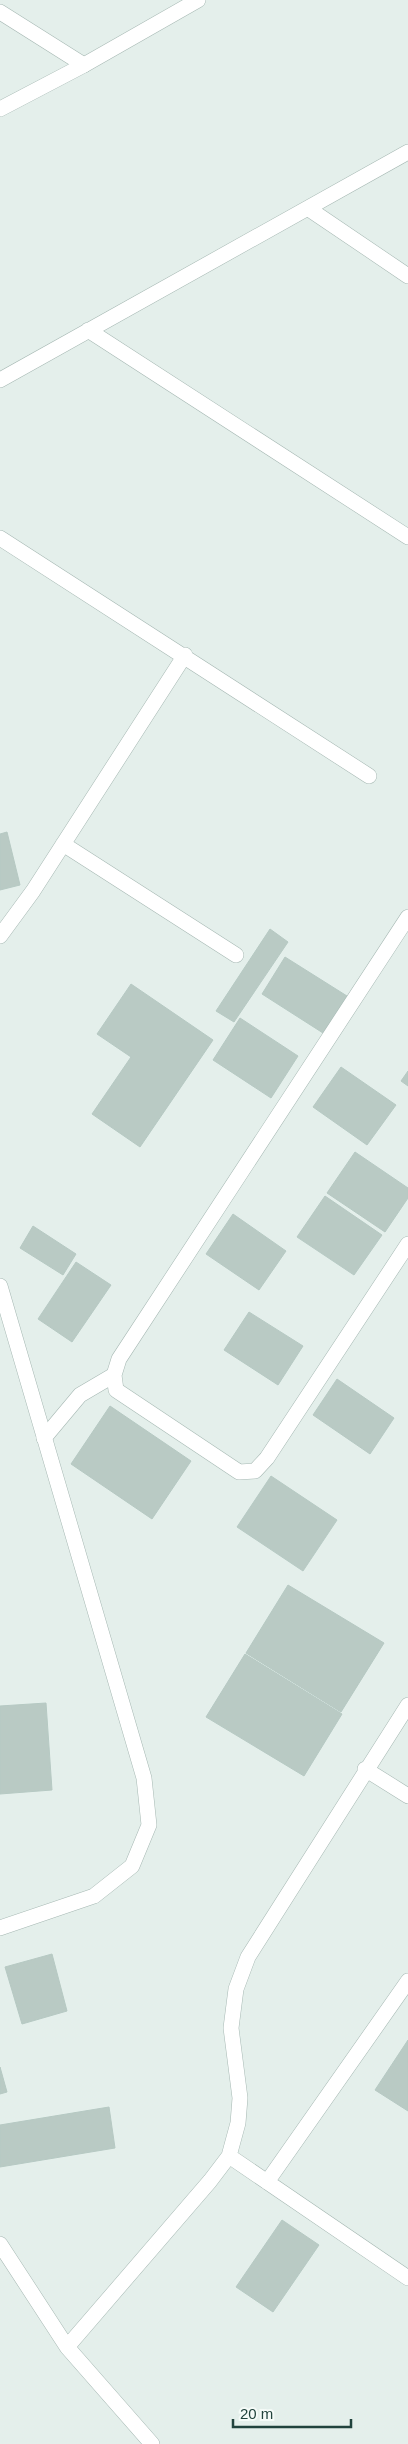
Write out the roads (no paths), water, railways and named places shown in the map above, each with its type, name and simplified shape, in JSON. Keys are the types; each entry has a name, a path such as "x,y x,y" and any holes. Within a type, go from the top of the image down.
{"street":[{"path":"0,109 84,65 198,0"},
{"path":"0,12 84,65"},
{"path":"0,380 408,152"},
{"path":"309,209 408,276"},
{"path":"88,330 408,537"},
{"path":"0,538 185,655 369,776"},
{"path":"0,936 18,913 185,655"},
{"path":"63,844 236,955"},
{"path":"408,917 119,1359 114,1376 116,1390 239,1472 255,1471 267,1458 408,1244"},
{"path":"0,1286 144,1778 149,1825 132,1866 94,1896 0,1928"},
{"path":"44,1438 80,1395 114,1376"},
{"path":"67,2347 210,2181 229,2156 238,2123 240,2098 231,2028 236,1989 248,1957 408,1704"},
{"path":"366,1769 408,1796"},
{"path":"267,2182 408,1981"},
{"path":"229,2156 408,2278"},
{"path":"0,2244 67,2347 152,2444"}]}
